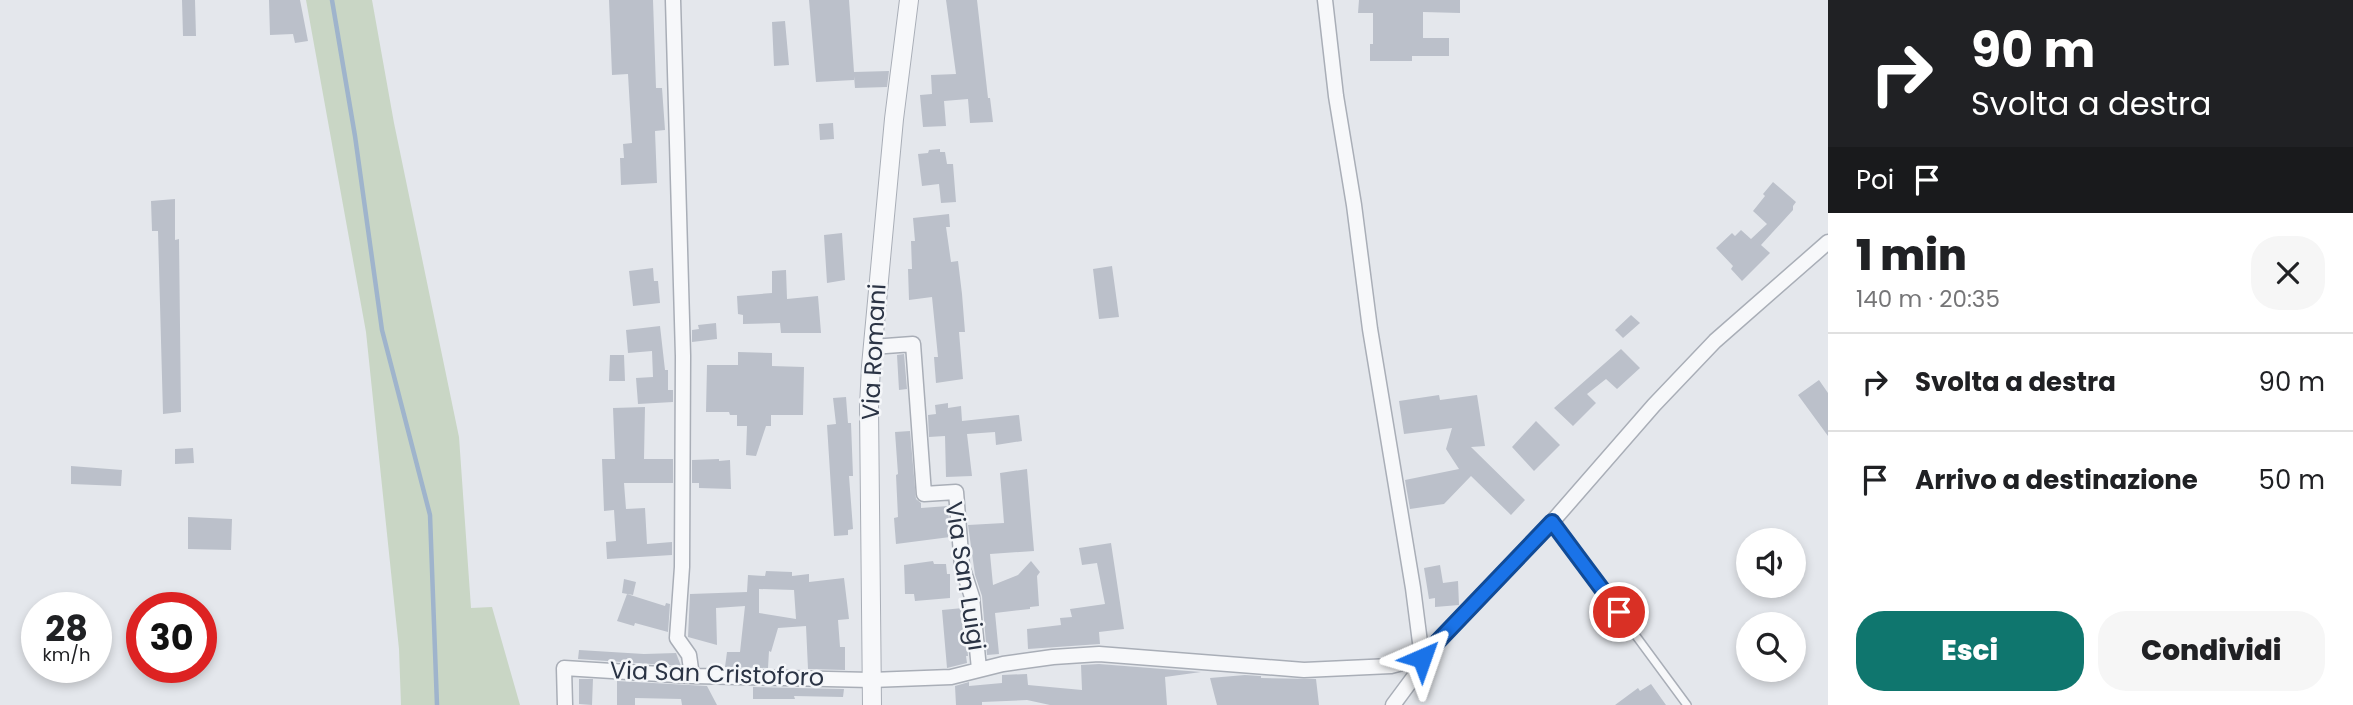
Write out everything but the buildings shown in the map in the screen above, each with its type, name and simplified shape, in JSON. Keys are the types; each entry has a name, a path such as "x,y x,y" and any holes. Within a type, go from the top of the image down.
{"street":[{"path":"673,0 683,356 683,543 677,638 689,655 692,676"},
{"name":"Via Romani","path":"872,705 869,407 872,347 894,119 909,0"},
{"path":"1325,0 1336,96 1370,329 1422,658"},
{"path":"1393,705 1416,674 1422,658 1552,522 1654,405 1715,341 1828,242"},
{"name":"Via San Luigi","path":"872,347 913,344 924,494 956,492 962,566 972,597 979,669"},
{"name":"Via San Cristoforo","path":"565,705 564,668 692,676 871,680 951,677 1003,664 1099,654 1304,670 1391,666 1422,658"}],"lane":[{"path":"1552,522 1687,705"}],"green space":[{"path":"306,0 372,0 394,123 459,437 471,608 492,607 520,705 401,705 399,649 366,332"}],"waterway":[{"path":"332,0 355,136 382,330 430,515 437,705"}],"route":[{"path":"1422,658 1552,522 1619,612"}]}
